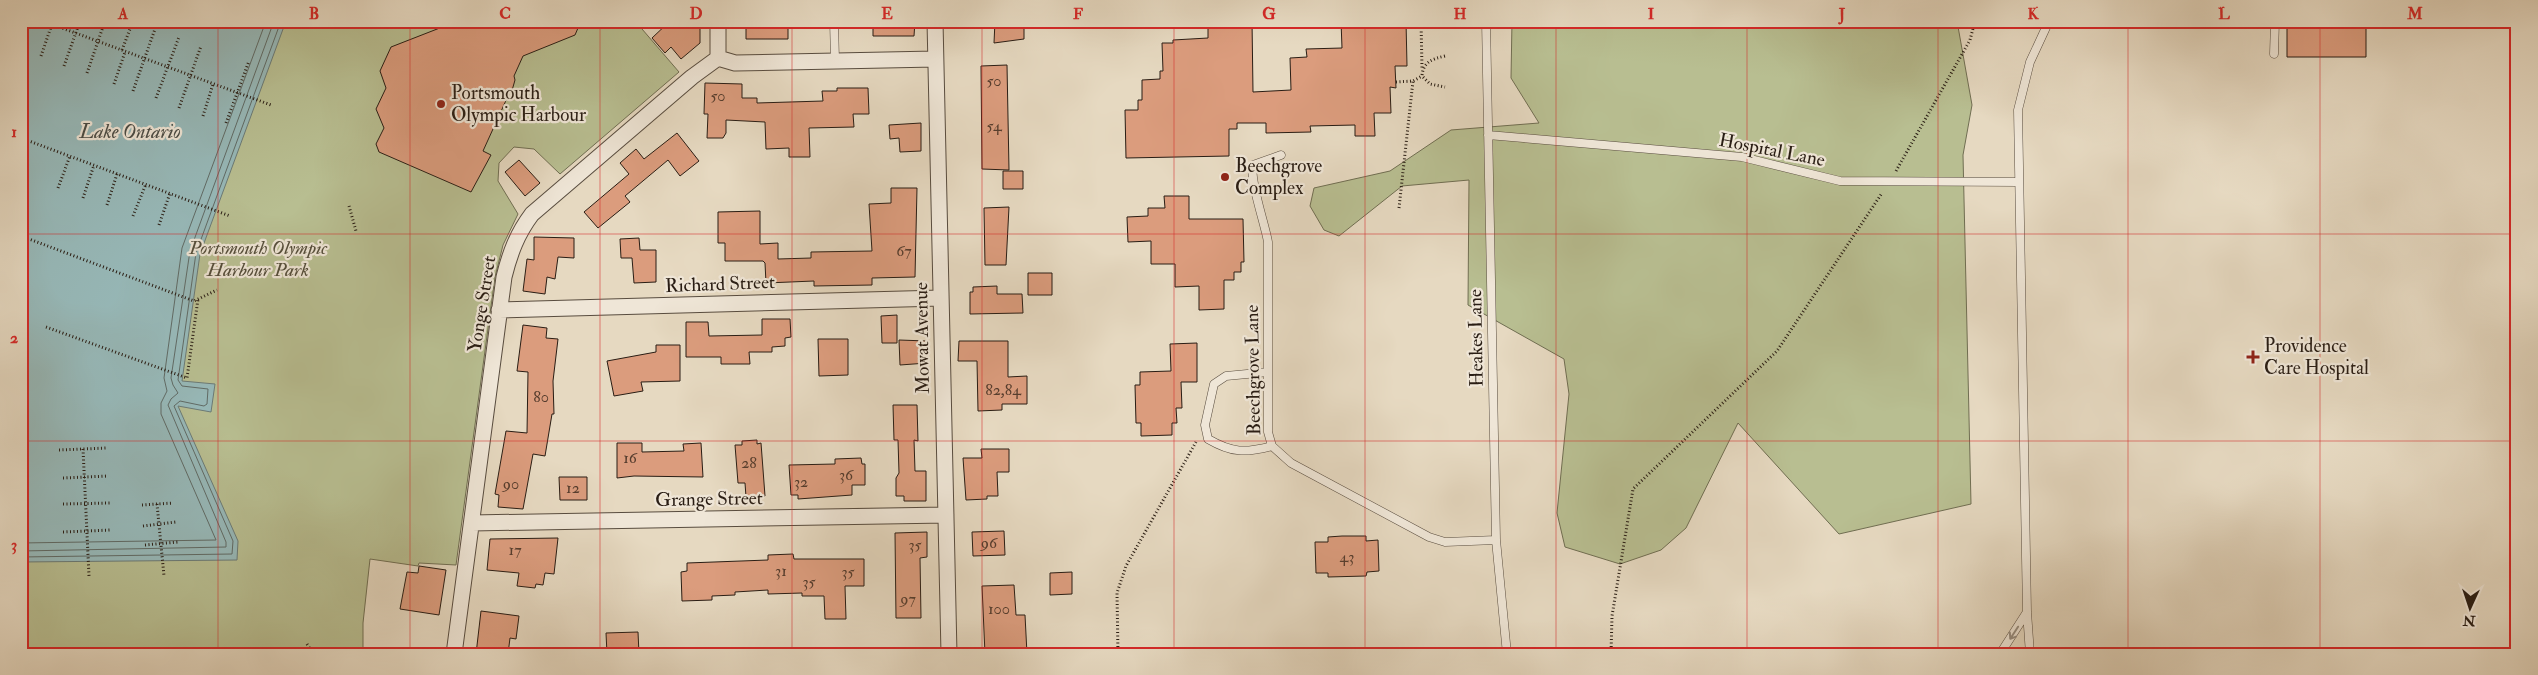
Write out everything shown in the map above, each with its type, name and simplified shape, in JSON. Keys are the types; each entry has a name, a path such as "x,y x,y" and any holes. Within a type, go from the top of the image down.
{"street":[{"path":"718,21 718,58 735,63 935,59"},
{"name":"Mowat Avenue","path":"934,21 949,654"},
{"name":"Yonge Street","path":"454,654 504,277 510,252 520,231 532,214 692,76 718,58"},
{"name":"Richard Street","path":"500,310 941,298"},
{"name":"Grange Street","path":"472,523 946,515"}],"lane":[{"path":"834,21 835,61"},
{"name":"Heakes Lane","path":"1486,21 1496,540 1507,654"},
{"path":"2030,654 2027,612 2018,110 2030,62 2049,21"},
{"path":"2274,54 2275,21"},
{"name":"Hospital Lane","path":"1488,135 1742,157 1840,181 2019,182"},
{"name":"Beechgrove Lane","path":"1281,155 1253,166 1251,174 1264,218 1268,242 1268,432 1272,446 1291,462 1429,537 1445,542 1496,540"},
{"path":"1268,372 1226,376 1214,384 1205,425 1208,439 1221,447 1236,452 1272,446"},
{"path":"2000,654 2027,612"}],"path":[{"path":"21,38 27,21"},
{"path":"43,21 271,105"},
{"path":"64,66 80,21"},
{"path":"87,73 105,21"},
{"path":"114,84 133,21"},
{"path":"1421,21 1422,76 1430,84 1445,87"},
{"path":"1611,654 1612,616 1633,489 1777,351 1890,182 1970,40 1975,21"},
{"path":"41,56 52,23"},
{"path":"133,91 155,29"},
{"path":"156,98 179,37"},
{"path":"179,108 201,46"},
{"path":"1422,70 1429,61 1445,56"},
{"path":"226,123 249,61"},
{"path":"1396,82 1414,81 1422,76"},
{"path":"1399,208 1414,81"},
{"path":"203,116 213,84"},
{"path":"21,138 230,216"},
{"path":"58,188 70,156"},
{"path":"83,198 94,165"},
{"path":"107,205 117,174"},
{"path":"133,216 146,184"},
{"path":"160,225 170,193"},
{"path":"349,206 356,231"},
{"path":"21,236 194,301 218,290"},
{"path":"46,327 187,378 198,300"},
{"path":"1118,654 1117,593 1126,566 1201,433"},
{"path":"59,450 107,448"},
{"path":"83,449 89,576"},
{"path":"63,478 108,476"},
{"path":"142,505 174,502"},
{"path":"63,504 110,503"},
{"path":"157,504 164,576"},
{"path":"143,526 176,522"},
{"path":"63,532 111,530"},
{"path":"145,545 178,542"},
{"path":"306,644 313,654"}],"green space":[{"name":"Portsmouth Olympic Harbour Park","path":"21,21 642,21 642,29 679,72 560,174 534,149 514,147 499,163 498,181 518,214 503,245 495,277 456,565 419,563 418,566 370,559 363,623 363,654 21,654"},
{"path":"1512,21 1957,21 1972,105 1963,155 1971,504 1839,534 1738,423 1686,528 1661,550 1620,564 1565,547 1557,513 1569,394 1564,359 1468,305 1469,180 1402,186 1339,236 1324,230 1310,206 1314,188 1390,171 1451,130 1539,123 1511,78"}],"water":[{"name":"Lake Ontario","path":"21,21 286,21 200,254 182,381 215,384 211,412 178,406 238,541 237,560 21,562"}],"building":[{"name":"Portsmouth Olympic Harbour","path":"448,21 581,21 575,35 523,56 514,76 515,80 511,94 508,96 483,151 491,155 471,192 379,152 376,144 384,128 376,109 386,88 380,71 391,47 450,24"},
{"path":"670,21 700,21 700,43 681,59 671,47 665,53 652,38"},
{"path":"746,21 788,21 788,39 746,39"},
{"path":"873,21 915,21 914,36 873,36"},
{"path":"995,21 1024,21 1024,39 994,43"},
{"name":"Beechgrove Complex","path":"1252,21 1253,92 1291,90 1290,58 1307,57 1306,49 1342,48 1341,21 1406,21 1407,66 1395,66 1396,88 1390,87 1391,113 1374,113 1375,136 1355,136 1355,125 1310,126 1311,132 1266,133 1266,123 1237,123 1237,129 1229,129 1229,156 1126,158 1125,110 1138,110 1138,100 1142,100 1142,80 1160,79 1160,71 1163,71 1162,43 1173,43 1173,40 1208,38 1208,22"},
{"path":"2287,21 2366,21 2366,57 2287,57"},
{"path":"1007,65 1009,170 982,169 981,66"},
{"path":"705,83 742,84 742,98 757,98 757,103 823,101 822,91 837,91 837,88 868,88 869,114 853,114 854,127 809,128 810,157 789,157 789,148 766,149 765,122 726,120 726,133 723,138 707,138 708,114 704,114"},
{"path":"921,123 921,151 900,152 899,138 890,139 889,125"},
{"path":"677,133 699,161 680,176 668,160 625,196 630,202 598,228 584,212 629,174 620,163 636,149 644,159"},
{"path":"519,160 540,183 525,196 505,172"},
{"path":"1003,171 1023,171 1023,189 1003,189"},
{"path":"891,188 917,188 915,277 872,278 872,285 814,286 814,281 766,283 765,263 763,261 725,261 725,243 718,243 718,212 760,211 760,244 778,243 778,259 811,258 811,252 872,251 869,204 891,203"},
{"path":"1164,196 1189,196 1189,219 1243,219 1244,262 1241,262 1241,272 1234,272 1234,280 1224,280 1224,309 1199,310 1199,286 1175,287 1175,264 1151,264 1151,241 1128,242 1127,217 1148,216 1148,208 1165,208"},
{"path":"1009,207 1006,265 985,265 984,208"},
{"path":"534,237 574,238 574,258 558,257 555,279 547,277 545,294 523,291 527,259 534,260"},
{"path":"639,238 640,250 656,250 656,282 634,283 632,258 621,258 620,239"},
{"path":"1028,273 1052,273 1052,295 1028,295"},
{"path":"997,286 997,294 1022,294 1023,313 970,314 970,292 973,292 973,287"},
{"path":"897,315 897,343 882,343 881,316"},
{"path":"762,319 790,319 791,337 785,338 785,346 772,347 772,352 749,352 750,364 721,364 721,357 686,357 686,322 708,322 709,336 762,335"},
{"path":"523,325 547,328 546,338 558,339 553,381 554,414 552,414 545,456 533,454 523,509 498,507 499,495 495,494 506,431 527,433 528,372 517,371"},
{"path":"818,339 848,339 848,375 819,376"},
{"path":"899,340 927,341 927,363 900,365"},
{"path":"959,341 1008,341 1008,377 1027,376 1027,404 1002,404 1002,410 978,411 977,361 958,361"},
{"path":"1197,343 1197,382 1181,382 1182,408 1176,408 1177,423 1172,423 1172,435 1141,436 1141,423 1136,423 1135,385 1140,385 1140,372 1171,371 1170,344"},
{"path":"656,345 680,345 680,381 641,382 643,391 614,396 607,361 656,352"},
{"path":"893,405 917,405 918,441 914,440 915,471 926,471 926,501 904,501 904,496 896,496 896,478 899,473 898,440 894,440"},
{"path":"757,440 757,444 761,443 765,496 749,498 746,497 745,483 738,483 735,445 742,445 742,441"},
{"path":"617,443 642,443 642,452 684,451 683,444 701,443 703,477 634,476 617,478"},
{"path":"981,449 1009,449 1009,472 997,472 998,496 987,496 987,499 966,500 963,458 982,458"},
{"path":"861,458 862,464 865,464 865,485 852,485 852,495 798,499 798,495 791,495 789,465 835,464 835,459"},
{"path":"559,477 587,477 587,500 560,500"},
{"path":"1004,531 1005,555 973,556 972,532"},
{"path":"927,532 927,557 920,558 921,618 896,618 895,533"},
{"path":"1366,536 1366,541 1378,540 1379,571 1367,572 1366,576 1328,577 1328,573 1316,573 1315,542 1328,542 1328,537"},
{"path":"558,538 554,574 545,573 543,585 536,584 535,588 517,586 519,573 487,570 490,539"},
{"path":"793,554 794,559 864,559 864,586 845,586 846,619 825,619 824,596 802,596 802,593 768,594 768,590 735,592 735,595 712,596 712,600 682,601 681,572 687,571 687,563 768,560 768,555"},
{"path":"419,566 446,570 439,615 400,609 407,572 418,573"},
{"path":"1072,572 1072,594 1050,595 1050,573"},
{"path":"1014,585 1016,615 1025,615 1027,654 985,654 982,586"},
{"path":"481,611 519,616 516,639 510,638 508,654 476,654"},
{"path":"638,632 639,654 607,654 606,633"}],"place":[{"name":"Portsmouth Olympic Harbour","path":"441,104"},
{"name":"Beechgrove Complex","path":"1225,177"},
{"name":"Providence Care Hospital","path":"2253,357"}]}
